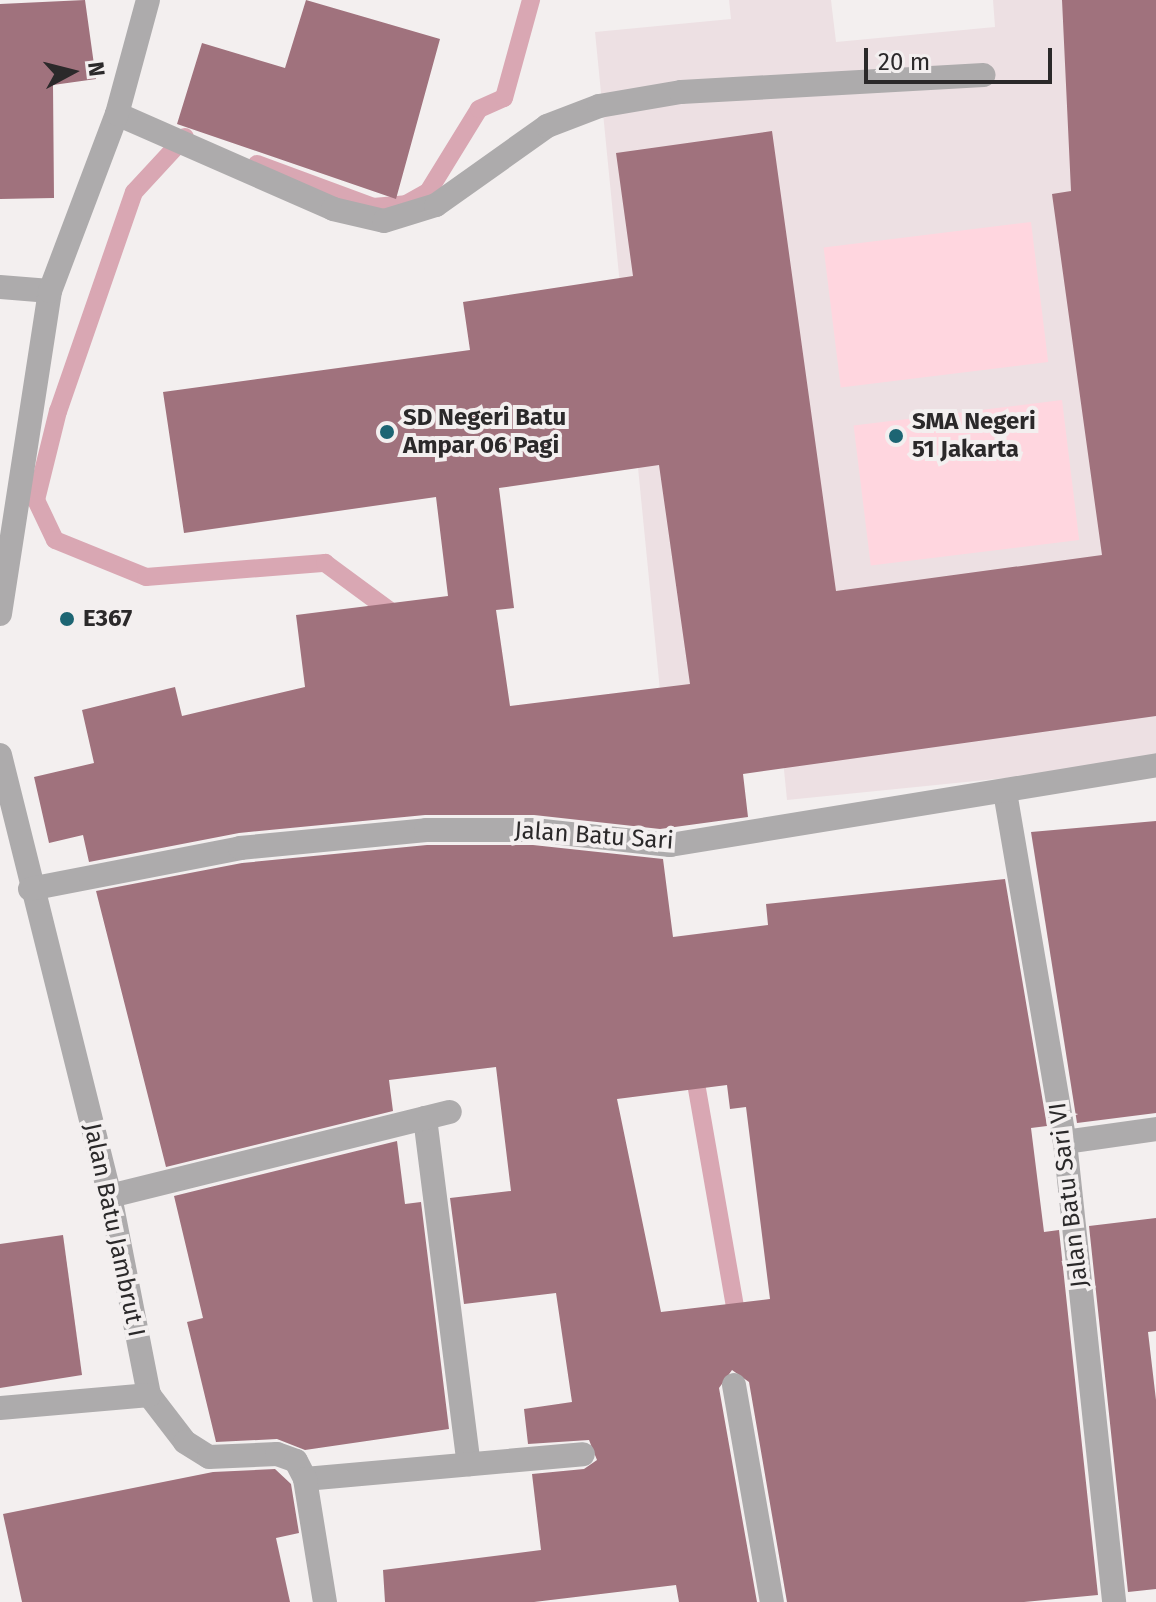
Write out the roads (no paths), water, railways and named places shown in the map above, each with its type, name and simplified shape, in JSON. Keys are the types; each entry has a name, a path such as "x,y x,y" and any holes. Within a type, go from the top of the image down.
{"street":[{"path":"0,614 50,291 117,114 148,0"},
{"path":"117,114 333,209 384,221 436,205 547,126 599,106 681,92 984,75"},
{"path":"0,287 50,291"},
{"name":"Jalan Batu Jambrut I","path":"0,755 10,860 30,889 110,1196 149,1395 185,1442 209,1457 277,1454 296,1461 305,1479"},
{"name":"Jalan Batu Sari","path":"30,889 240,848 438,830 534,830 670,845 1156,765"},
{"name":"Jalan Batu Sari VI","path":"1005,792 1065,1142 1114,1602"},
{"path":"110,1196 450,1112"},
{"path":"425,1118 469,1464"},
{"path":"1065,1142 1156,1129"},
{"path":"734,1385 772,1602"},
{"path":"0,1408 149,1395"},
{"path":"325,1602 305,1479 583,1454"}],"waterway":[{"path":"257,164 373,207 406,204 428,192 479,109 504,98 531,0"},
{"path":"185,137 134,192 58,411 36,500 55,540 146,577 325,563 401,619"},
{"path":"693,1066 738,1324"}],"place":[{"name":"SD Negeri Batu Ampar 06 Pagi","path":"387,432"},
{"name":"SMA Negeri 51 Jakarta","path":"896,436"},
{"name":"E367","path":"67,619"}]}
